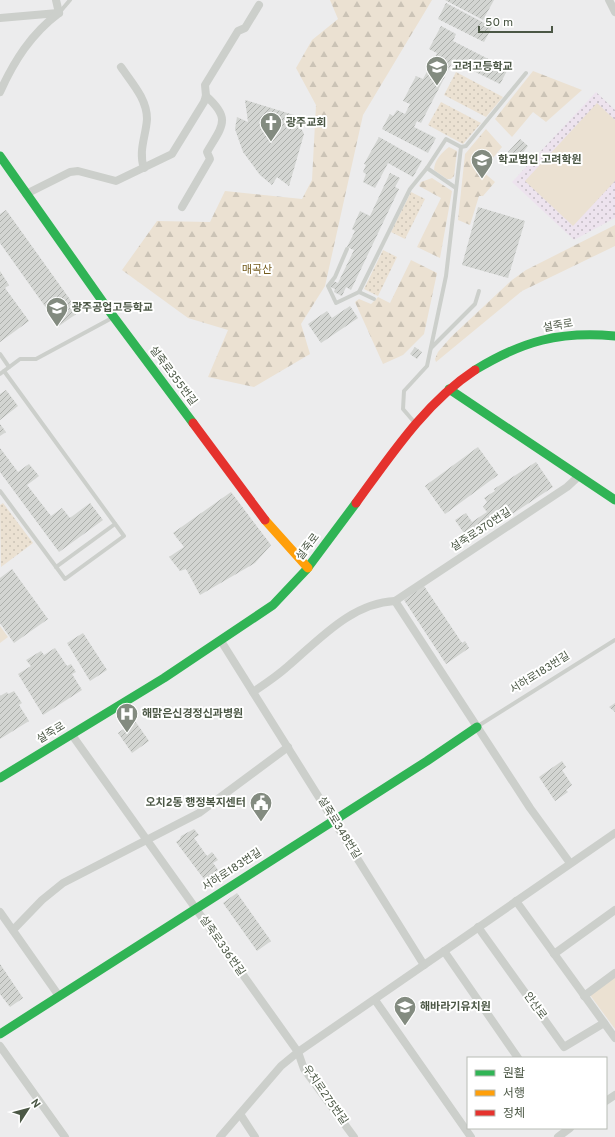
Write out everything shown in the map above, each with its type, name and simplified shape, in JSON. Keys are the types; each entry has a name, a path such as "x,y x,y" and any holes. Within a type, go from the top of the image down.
{"street":[{"path":"56,0 59,13"},
{"path":"609,0 615,12"},
{"path":"26,194 70,172 78,171 116,181 172,154 206,96 205,85 238,30 245,28 259,5"},
{"path":"0,18 59,13"},
{"path":"0,92 10,71 22,52 43,26 59,13"},
{"path":"121,67 144,101 147,118 140,158 144,168"},
{"path":"182,207 210,159 207,152 222,123 223,116 219,107 206,96"},
{"name":"설죽로355번길","path":"0,156 114,317 272,529 308,568"},
{"name":"설죽로","path":"0,778 72,735 221,641 273,605 308,568 386,463 417,425 449,389 472,371 528,344 574,334 615,336"},
{"path":"449,389 615,500"},
{"name":"설죽로370번길","path":"395,601 567,487 579,476"},
{"path":"253,692 279,674 329,630 369,606 395,601 530,808 570,863"},
{"name":"설죽로348번길","path":"221,641 424,964"},
{"name":"서하로183번길","path":"0,1034 477,727"},
{"name":"설죽로336번길","path":"72,735 298,1052"},
{"path":"13,930 42,900 63,884 147,841 210,806 288,747"},
{"path":"220,1137 282,1066 298,1052 615,832"},
{"path":"516,901 615,1038"},
{"path":"554,954 615,910"},
{"path":"0,912 59,996"},
{"name":"안산로","path":"478,927 564,1048 604,1023"},
{"path":"444,951 517,1057"},
{"path":"584,996 615,973"},
{"path":"375,1000 471,1137"},
{"path":"0,1046 65,1137"},
{"name":"우치로275번길","path":"298,1052 304,1069 354,1137"},
{"path":"240,1114 255,1137"},
{"path":"558,1137 568,1129"}],"lane":[{"path":"59,13 70,0"},
{"path":"347,249 335,277 328,286 336,302 359,292 410,189 427,168 446,139 461,147 466,146 526,73"},
{"path":"417,425 403,409 404,391 427,366 446,276 461,147"},
{"path":"427,168 456,188"},
{"path":"359,292 374,299"},
{"path":"430,348 475,304 479,292"},
{"path":"0,491 65,579 124,536 2,372 20,359 36,359 114,317"},
{"path":"0,354 9,367"},
{"path":"56,567 115,524"},
{"name":"서하로183번길","path":"477,727 615,640"}],"green space":[{"name":"매곡산","path":"330,0 432,0 363,115 325,286 301,324 310,354 254,387 208,377 228,330 188,318 122,270 157,221 210,222 225,191 302,199 312,180 316,105 296,68 312,40 338,19"},
{"path":"533,71 582,90 546,122 533,112 512,137 495,119"},
{"path":"456,72 503,97 486,117 444,95"},
{"path":"441,102 481,123 463,144 428,125"},
{"path":"597,103 615,120 615,181 573,226 525,181"},
{"path":"486,129 502,147 482,171 495,182 483,196 479,196 470,225 458,220 465,154"},
{"path":"449,147 457,151 454,176 451,179 447,179 434,170 434,167 439,157"},
{"path":"432,178 452,191 440,258 417,247 441,198 419,186 421,182"},
{"path":"411,192 425,199 405,239 391,232"},
{"path":"615,225 615,246 522,291 436,362 435,359 438,352 451,337 512,280 526,270"},
{"path":"383,250 397,257 378,296 364,289"},
{"path":"411,260 437,273 424,334 403,355 383,364 355,302 359,299 371,304 378,297 390,303"},
{"path":"3,503 33,543 1,567 0,505"},
{"path":"0,626 8,637 0,643"},
{"path":"615,977 615,1029 590,995"}],"sand":[{"path":"596,92 615,110 615,218 574,240 512,182"}],"building":[{"path":"445,0 494,0 483,20"},
{"path":"446,3 492,27 484,42 438,19"},
{"path":"441,26 456,34 453,41 508,69 500,84 453,61 421,123 417,121 414,127 436,138 428,153 382,129 390,114 393,116 397,110 405,114 410,104 403,101 416,76 423,79 437,53 429,49"},
{"name":"광주교회","path":"245,100 294,115 304,134 289,186 277,177 272,185 260,175 243,152 235,129 237,117 248,122"},
{"path":"379,137 422,161 413,177 388,163 375,188 363,182 366,174 363,172 366,165 364,164"},
{"path":"520,139 528,146 517,160 508,152"},
{"path":"390,173 400,178 395,187 399,189 351,290 346,287 342,296 334,292 335,289 330,287 333,281 338,283 354,250 347,247 355,231 352,229 360,211 370,216"},
{"path":"478,207 525,221 508,278 462,265"},
{"path":"6,210 79,312 59,326 0,243 0,214"},
{"path":"0,271 9,285 5,288 29,321 0,342"},
{"path":"350,306 358,318 321,343 308,324 327,311 332,318"},
{"path":"415,347 422,352 417,359 410,354"},
{"path":"6,390 18,406 0,420 0,394"},
{"path":"0,424 6,432 0,436"},
{"path":"478,447 498,475 445,514 425,486"},
{"path":"0,448 18,472 29,464 39,476 27,485 51,516 62,508 70,518 90,503 103,520 59,552 0,472"},
{"path":"536,462 553,487 470,542 455,520 466,513 472,522 487,512 483,507 487,502 484,498 495,491 494,489"},
{"path":"231,492 271,545 255,563 200,595 186,569 180,571 169,557 184,547 173,533"},
{"path":"12,569 48,619 14,643 0,623 0,578"},
{"path":"424,586 462,643 465,641 469,648 446,664 404,600"},
{"path":"83,633 107,670 90,681 67,643"},
{"path":"55,648 67,666 71,664 76,672 72,674 82,690 43,715 18,674 31,666 26,660 41,651 44,655"},
{"path":"14,691 22,703 19,705 29,721 0,739 0,696 7,692 8,694"},
{"path":"615,703 615,712 609,707"},
{"path":"135,721 149,741 132,753 118,733"},
{"path":"562,761 566,767 562,770 572,785 566,790 568,792 555,801 539,777"},
{"path":"194,829 199,835 194,838 207,856 212,852 218,860 213,863 221,874 207,883 176,842 181,836"},
{"path":"237,893 271,941 257,951 223,903"},
{"path":"0,964 23,998 10,1007 0,994"}],"traffic: fast":[{"path":"0,156 110,312 193,423"},
{"path":"475,370 509,352 542,340 576,335 615,336"},
{"path":"449,389 615,500"},
{"path":"0,778 164,678 273,605 306,570 356,503"},
{"path":"0,1034 427,761 477,727"}],"traffic: slow":[{"path":"265,520 308,568"}],"traffic: jam":[{"path":"356,503 396,449 425,414 457,383 475,370"},
{"path":"193,423 265,520"}],"place":[{"name":"고려고등학교","path":"437,86"},
{"name":"광주교회","path":"271,142"},
{"name":"학교법인 고려학원","path":"482,180"},
{"name":"광주공업고등학교","path":"57,328"},
{"name":"해맑은신경정신과병원","path":"127,734"},
{"name":"오치2동 행정복지센터","path":"261,822"},
{"name":"해바라기유치원","path":"405,1026"}]}
